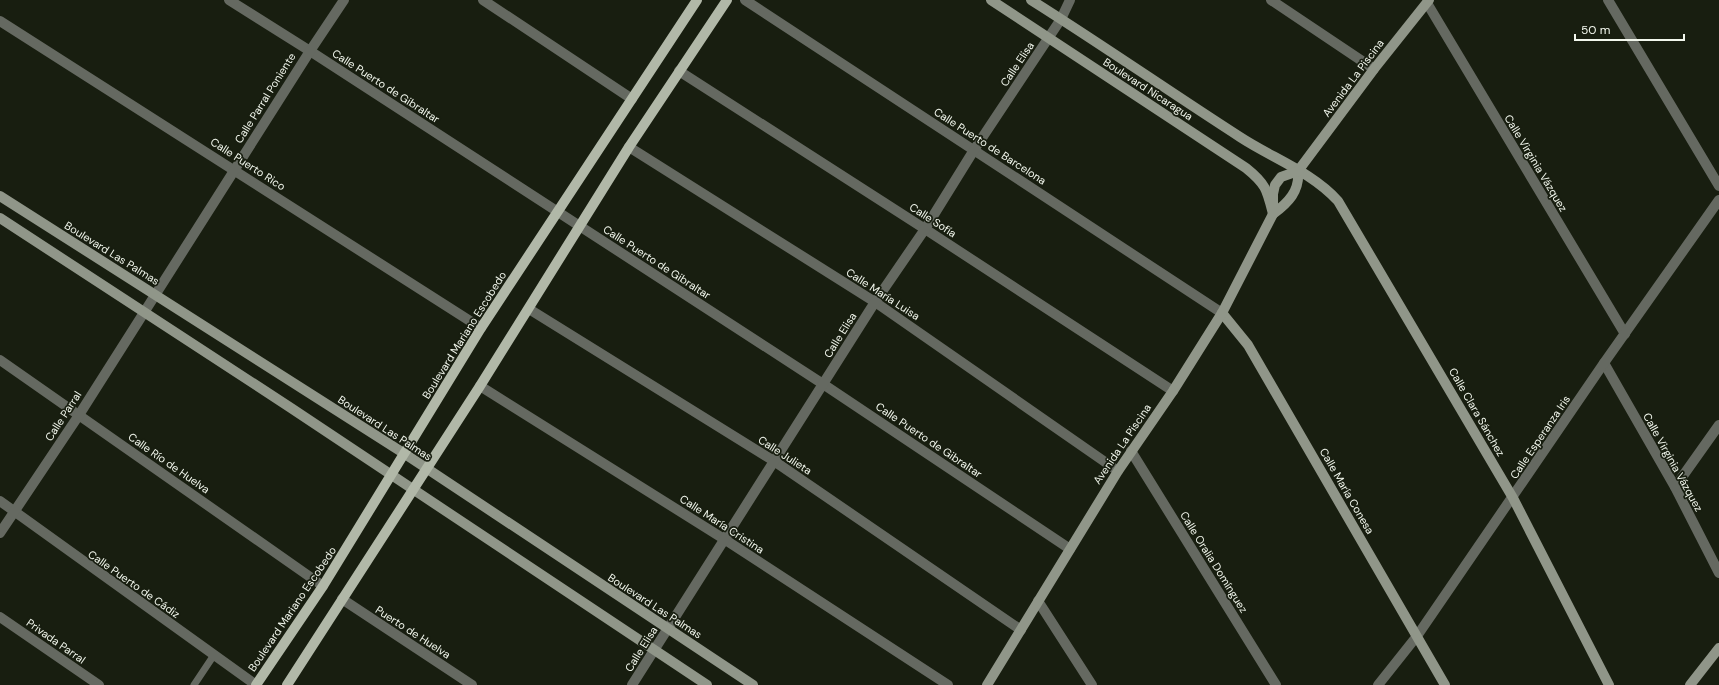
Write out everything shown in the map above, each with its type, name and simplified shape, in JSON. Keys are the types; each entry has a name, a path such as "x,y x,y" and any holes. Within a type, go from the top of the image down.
{"main road":[{"name":"Boulevard Mariano Escobedo","path":"256,685 323,586 481,328 697,0"},
{"path":"287,685 414,491 529,309 628,148 727,0"}],"street":[{"name":"Calle Puerto de Gibraltar","path":"229,0 823,384 1070,549"},
{"name":"Calle Parral Poniente","path":"144,311 344,0"},
{"path":"483,0 632,99"},
{"name":"Calle Puerto de Barcelona","path":"745,0 1222,313"},
{"name":"Boulevard Nicaragua","path":"991,0 1246,168 1263,183 1267,191 1272,214"},
{"name":"Boulevard Nicaragua","path":"1031,0 1252,145 1298,171"},
{"name":"Calle Elisa","path":"632,685 875,302 926,229 974,150 1049,38 1061,19 1070,0"},
{"path":"1271,0 1374,69"},
{"path":"1608,0 1719,186"},
{"name":"Avenida La Piscina","path":"987,685 1118,471 1173,391 1222,313 1272,214 1275,185 1281,177 1298,171 1374,69 1428,2"},
{"name":"Calle Virginia Vázquez","path":"1428,2 1625,334"},
{"name":"Calle Puerto Rico","path":"0,21 481,328"},
{"name":"Calle Sofía","path":"679,71 926,229 1173,391"},
{"name":"Calle María Luisa","path":"628,148 875,302 1118,471"},
{"name":"Avenida La Piscina","path":"1272,214 1285,205 1292,197 1299,180 1298,171"},
{"name":"Calle Clara Sánchez","path":"1298,171 1329,190 1348,216 1513,498 1609,685"},
{"name":"Boulevard Las Palmas","path":"0,196 405,454 753,685"},
{"name":"Calle Esperanza Iris","path":"1378,685 1417,636 1513,498 1604,363 1719,200"},
{"path":"0,218 144,311 707,685"},
{"name":"Calle Julieta","path":"529,309 774,461 1021,630"},
{"name":"Calle Parral","path":"0,532 79,415 144,311"},
{"name":"Calle María Conesa","path":"1222,313 1248,345 1445,685"},
{"name":"Calle Río de Huelva","path":"0,360 323,586"},
{"name":"Calle Virginia Vázquez","path":"1604,363 1675,487 1719,573"},
{"name":"Calle María Cristina","path":"480,386 724,539 948,685"},
{"path":"1675,487 1719,425"},
{"name":"Calle Oralia Domínguez","path":"1131,452 1276,685"},
{"name":"Calle Puerto de Cádiz","path":"0,501 256,685"},
{"name":"Puerto de Huelva","path":"342,599 472,685"},
{"path":"1038,601 1092,685"},
{"name":"Privada Parral","path":"0,617 99,685"},
{"path":"1690,685 1719,648"}],"lane":[{"path":"197,684 214,655"}]}
